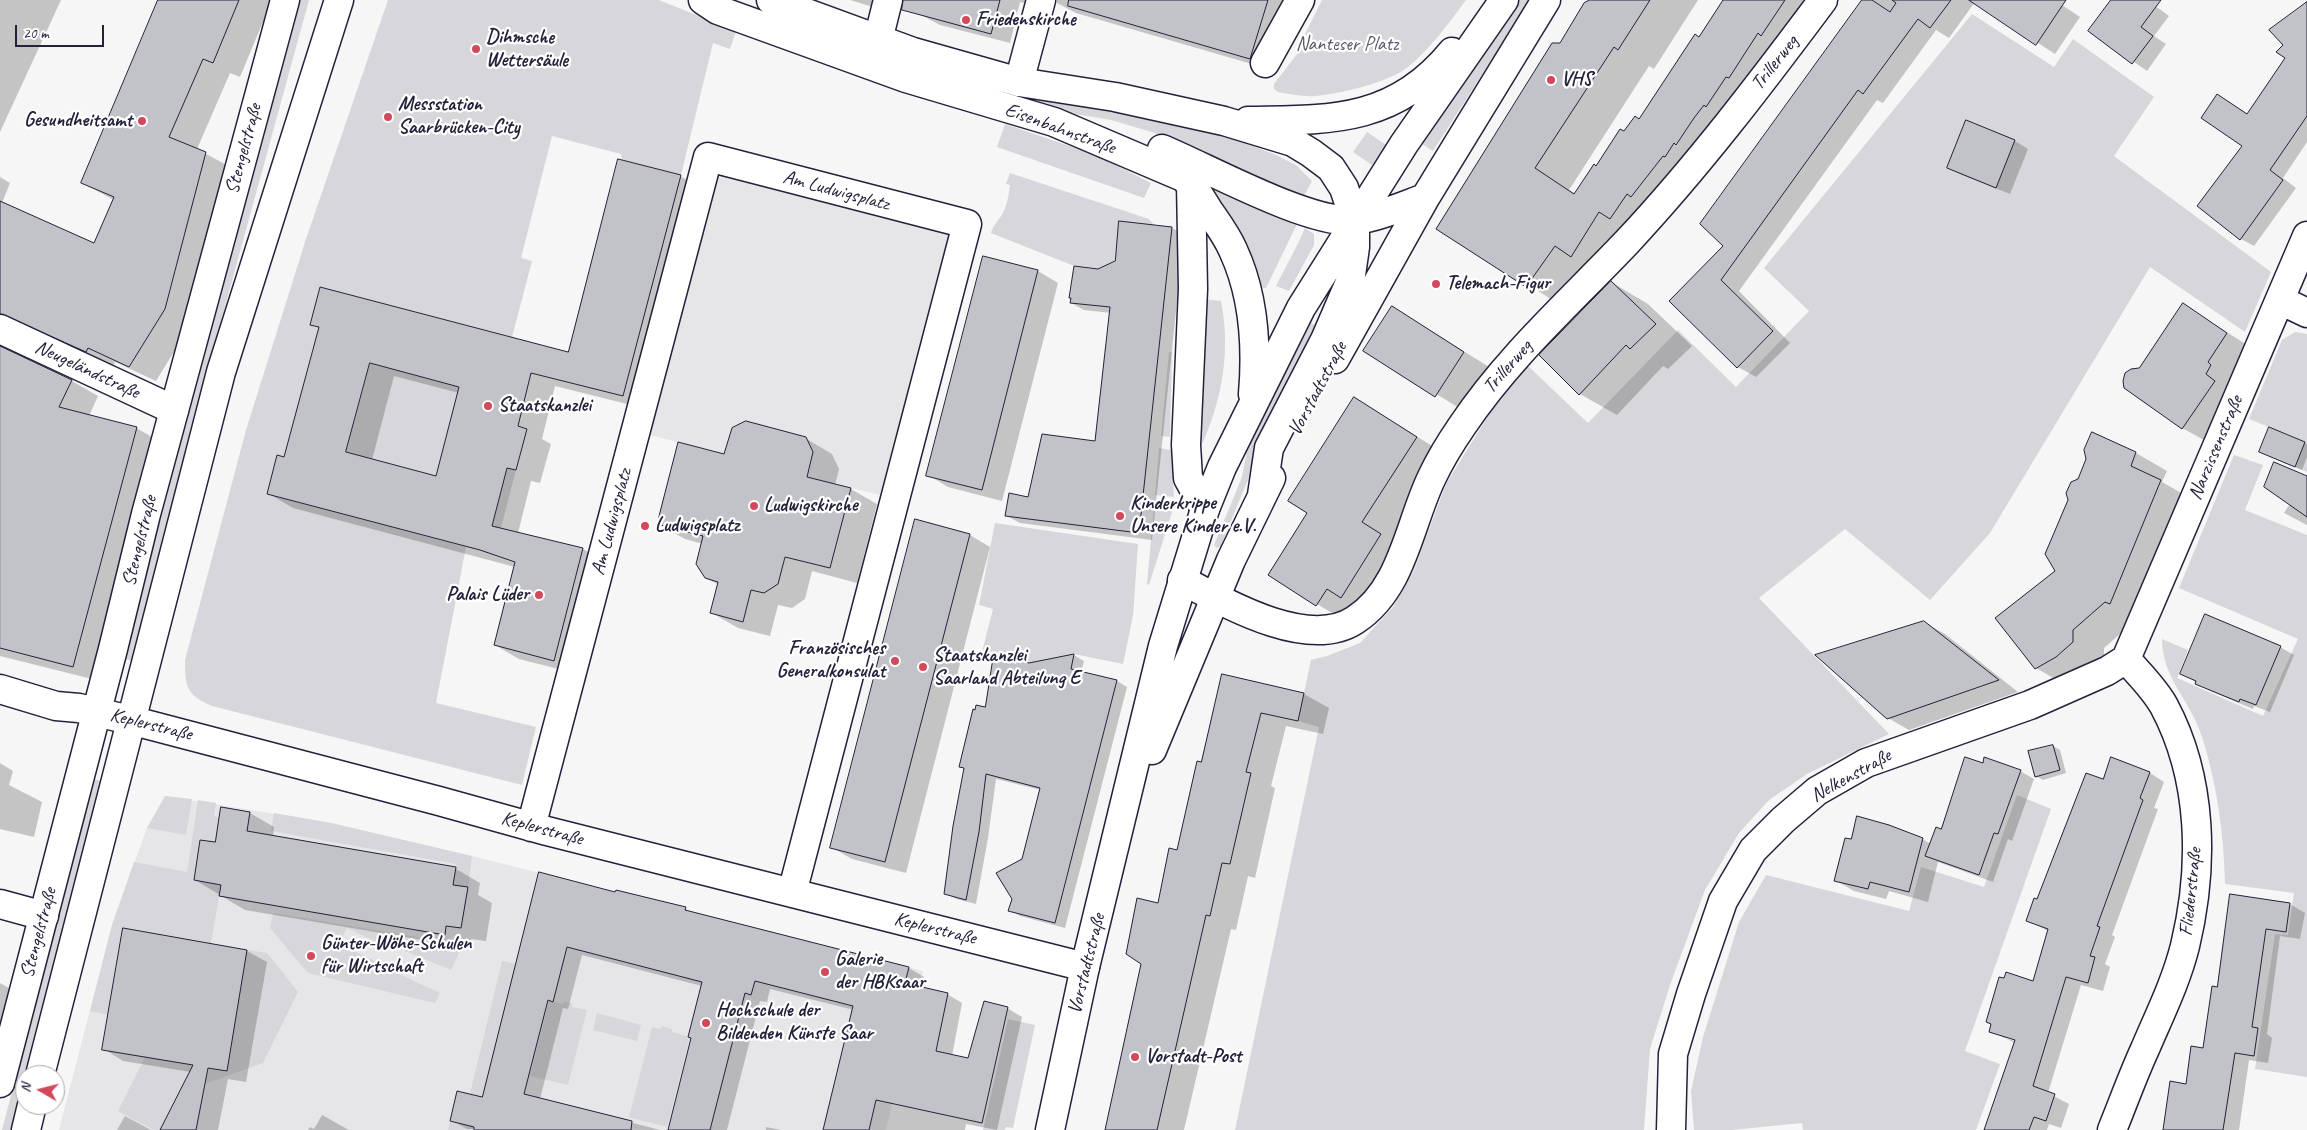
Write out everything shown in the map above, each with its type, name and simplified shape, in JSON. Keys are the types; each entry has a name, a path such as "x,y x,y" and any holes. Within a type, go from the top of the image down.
{"main road":[{"name":"Stengelstraße","path":"0,1083 174,410 284,0"},
{"name":"Stengelstraße","path":"43,1065 221,372 340,0"},
{"name":"Eisenbahnstraße","path":"703,0 718,10 906,78 1054,122 1183,177 1191,183 1226,238 1242,276 1254,332 1253,406"},
{"name":"Eisenbahnstraße","path":"771,0 878,40 1019,82 1115,98 1224,121"},
{"path":"878,40 888,0"},
{"path":"1019,82 1041,0"},
{"path":"1265,63 1300,0"},
{"path":"1224,121 1327,118 1364,112 1394,102 1419,85 1449,56 1493,0"},
{"name":"Vorstadtstraße","path":"1050,1130 1085,967 1128,798 1163,646 1205,509 1222,467 1301,308 1421,118 1504,0"},
{"name":"Vorstadtstraße","path":"1128,798 1156,741 1215,598 1262,494 1425,198 1546,0"},
{"name":"Trillerweg","path":"1182,580 1215,598 1267,621 1297,628 1328,630 1354,621 1380,598 1399,564 1432,477 1461,427 1485,394 1510,362 1627,242 1689,173 1787,49 1823,0"},
{"path":"1224,121 1293,142 1331,168 1344,188 1355,220 1355,247 1350,282 1325,340 1269,448 1262,494"},
{"path":"1054,122 1099,130 1142,141 1306,211 1335,220 1355,220 1388,212 1425,198"},
{"name":"Am Ludwigsplatz","path":"531,827 708,157 966,224 792,893"},
{"path":"1191,183 1193,289 1186,445 1188,478 1205,509"},
{"name":"Narzissenstraße","path":"2126,659 2307,236"},
{"path":"2280,300 2307,313"},
{"name":"Neugeländstraße","path":"0,329 174,410"},
{"name":"Nelkenstraße","path":"1671,1130 1674,1054 1692,994 1724,901 1753,850 1783,820 1817,791 1866,763 2030,705 2107,671 2126,659"},
{"name":"Fliederstraße","path":"2112,1130 2173,980 2184,947 2195,888 2197,832 2192,785 2175,730 2158,698 2126,659"},
{"name":"Keplerstraße","path":"0,688 43,703 130,720 439,800 531,827 1085,967"},
{"path":"0,904 44,916"},
{"path":"26,1130 30,1115"}],"shaded area":[{"name":"Ludwigsplatz","path":"722,161 952,221 880,495 807,477 813,452 806,437 724,454 650,435"},
{"path":"165,796 331,823 615,892 616,890 686,907 686,910 923,971 886,1130 59,1130 63,1115 65,1115 65,1107 112,925 147,828"}],"green space":[{"path":"298,0 309,0 195,416 133,661 124,659 226,266"},
{"path":"388,0 659,0 736,31 730,49 713,43 681,175 622,160 621,154 552,136 521,258 532,261 512,337 320,287 310,325 324,329 313,348 289,440 289,458 277,455 267,494 466,547 436,703 536,727 522,785 212,706 197,698 189,689 187,683 185,660 246,430 306,239"},
{"name":"Nanteser Platz","path":"1322,0 1466,0 1432,44 1408,67 1389,78 1326,95 1306,96 1278,92 1274,89 1274,84 1298,53 1297,50"},
{"path":"1518,0 1530,0 1433,151 1419,142"},
{"path":"1972,14 2054,67 2073,39 2154,97 2114,156 2271,272 2245,332 2150,267 1990,533 1930,600 1845,529 1759,598 1889,734 1807,774 1769,800 1739,833 1705,890 1670,985 1650,1049 1644,1130 1235,1130 1319,727 1298,721 1311,660 1360,643 1393,607 1414,570 1446,484 1496,403 1528,366 1588,423 1678,330 1736,387 1809,311 1764,268"},
{"path":"1031,95 1113,107 1216,132 1276,155 1296,165 1312,181 1303,198 1155,133 1111,120 1028,106"},
{"path":"1005,124 1096,155 1151,183 1144,198 997,147"},
{"path":"1367,132 1386,145 1372,165 1353,152"},
{"path":"1010,173 1149,219 1154,225 1119,222 1114,270 1074,266 991,233 1006,207 1010,185 1006,184"},
{"path":"1195,173 1297,224 1266,288 1260,288 1254,264 1237,226"},
{"path":"1305,228 1314,234 1314,245 1289,291 1276,286"},
{"path":"1202,299 1221,301 1225,342 1222,382 1217,402 1204,440 1195,459"},
{"path":"1311,323 1319,327 1255,448 1248,480 1220,547 1217,548 1214,545 1242,477 1248,445"},
{"path":"2295,332 2307,334 2307,472 2295,467 2305,442 2249,419 2282,340"},
{"path":"1169,352 1172,352 1170,437 1161,436"},
{"path":"370,363 459,387 436,476 346,452"},
{"path":"1159,448 1171,450 1174,497 1155,495"},
{"path":"2234,455 2263,465 2245,510 2307,535 2307,1077 2255,1069 2275,934 2288,935 2294,893 2225,884 2219,810 2212,773 2197,724 2172,678 2163,653 2162,639 2188,650 2177,678 2263,716 2298,639 2179,588"},
{"path":"507,468 516,470 500,532 491,530"},
{"path":"1154,506 1173,509 1149,585 1147,584"},
{"path":"995,523 1138,544 1133,616 1123,664 1074,654 1029,663 982,652 993,609 979,605"},
{"path":"93,779 101,781 28,1065 19,1065"},
{"path":"2017,795 2051,809 1965,1051 2000,1064 1976,1130 1803,1130 1802,1123 1731,1130 1694,1130 1691,1091 1703,1037 1739,922 1766,875 1909,911 1921,867 1984,887"},
{"path":"165,796 192,799 186,835 147,828"},
{"path":"198,800 216,803 214,816 219,817 215,842 200,840 194,880 221,885 211,943 124,928 108,1015 90,1011 112,925 134,862 187,872"},
{"path":"274,813 331,823 472,856 468,887 453,885 456,864 271,831"},
{"path":"273,913 458,944 457,950 460,951 451,970 395,947 393,950 347,928 339,944 440,993 435,1003 308,973 270,928"},
{"path":"247,950 267,953 298,992 263,1063 205,1084 209,1068 227,1071"},
{"path":"502,961 516,964 474,1129 477,1130 448,1130 450,1121 469,1125 476,1096 470,1094"},
{"path":"549,1001 563,1004 564,1001 572,1003 572,1007 587,1010 568,1085 530,1076"},
{"path":"597,1013 641,1025 637,1041 593,1030"},
{"path":"1008,1019 1035,1025 1013,1128 983,1130"},
{"path":"662,1026 672,1029 672,1032 690,1037 667,1127 629,1117 652,1027 660,1029"},
{"path":"145,1057 196,1066 187,1077 160,1130 154,1130 118,1111"},
{"path":"15,1080 15,1114 11,1130 2,1130"}],"building":[{"path":"158,0 239,0 213,63 203,59 169,137 206,152 165,309 129,367 88,348 86,352 0,314 0,201 94,243 114,197 81,183"},
{"name":"Friedenskirche","path":"903,0 1000,0 991,34 902,10"},
{"path":"1069,0 1268,0 1250,59 1068,6"},
{"path":"1590,0 1650,0 1618,50 1614,47 1535,168 1574,194 1594,164 1596,166 1620,129 1624,131 1635,116 1639,119 1695,34 1699,37 1723,0 1785,0 1761,36 1758,33 1729,78 1726,77 1706,107 1704,105 1676,145 1674,143 1665,157 1663,156 1631,197 1627,194 1610,219 1599,212 1571,257 1555,246 1526,287 1436,229 1552,43 1560,43 1584,3"},
{"path":"1862,0 1872,0 1890,12 1896,3 1892,0 1951,0 1930,28 1918,19 1863,94 1858,90 1721,280 1773,331 1737,368 1669,301 1723,246 1700,224"},
{"path":"1969,0 2066,0 2036,45"},
{"path":"2111,0 2161,0 2141,27 2153,36 2132,64 2088,31"},
{"path":"2307,2 2307,116 2270,170 2283,180 2240,240 2197,206 2242,146 2201,118 2217,94 2247,114 2285,58 2276,52 2283,45 2269,30"},
{"path":"1966,120 2015,140 1996,188 1947,168"},
{"name":"Staatskanzlei","path":"618,159 681,175 623,396 531,373 518,426 527,429 516,470 507,468 492,526 583,548 554,661 494,645 515,562 480,550 267,494 277,455 284,457 319,327 310,325 320,287 568,352","holes":["370,363 459,387 436,476 346,452"]},
{"path":"1119,221 1172,227 1139,533 1005,516 1009,493 1028,497 1042,434 1095,441 1110,307 1070,303 1071,298 1069,298 1074,266 1098,269 1115,261"},
{"path":"983,256 1038,270 982,490 926,476"},
{"path":"1611,281 1656,324 1630,349 1626,345 1579,395 1539,355"},
{"path":"2183,303 2227,333 2208,362 2211,365 2206,374 2215,381 2182,429 2124,388 2123,381 2125,373 2131,369 2139,368"},
{"path":"1392,306 1464,352 1435,397 1363,351"},
{"path":"0,346 72,380 59,407 137,427 73,667 0,648"},
{"path":"1354,397 1417,437 1362,522 1381,534 1341,598 1327,589 1316,606 1268,575 1307,513 1288,501"},
{"name":"Ludwigskirche","path":"746,421 806,437 813,452 807,477 851,488 830,568 785,557 778,584 764,593 751,590 743,622 710,613 718,582 705,578 696,564 703,536 657,524 678,442 724,454 732,428"},
{"path":"2269,427 2305,442 2295,467 2259,452"},
{"path":"2092,432 2136,452 2131,466 2161,480 2110,604 2105,602 2073,630 2073,642 2056,657 2035,669 1995,618 2055,571 2045,554 2068,500 2066,493 2071,482 2078,479 2086,459 2084,450"},
{"path":"2274,462 2307,476 2307,517 2264,487"},
{"path":"915,519 970,534 885,862 830,848"},
{"path":"2205,614 2281,646 2256,705 2240,699 2239,702 2195,684 2196,681 2180,674"},
{"path":"1924,621 1999,680 1887,719 1815,655"},
{"path":"994,654 1029,663 1074,654 1071,669 1117,680 1055,923 1008,911 1012,899 996,873 1022,859 1040,788 986,774 979,832 966,900 944,894 953,826 964,768 959,767 973,709 975,710 976,705 985,707"},
{"path":"1222,674 1304,693 1298,721 1261,713 1246,772 1251,773 1230,864 1222,863 1210,916 1206,915 1157,1130 1105,1130 1141,964 1126,954 1137,898 1158,903 1169,848 1177,850 1197,761 1201,762"},
{"path":"2053,745 2060,770 2035,777 2028,751"},
{"path":"1965,757 1983,763 1984,757 2021,770 1998,834 1994,833 1979,875 1925,856 1936,827 1941,829"},
{"path":"2111,757 2150,772 2140,798 2143,800 2097,926 2100,927 2090,956 2095,957 2088,983 2066,977 2033,1086 2055,1094 2046,1121 2034,1117 2029,1130 1984,1130 2015,1040 1989,1032 1991,1024 1986,1022 1999,977 2004,978 2006,972 2033,981 2048,929 2026,921 2034,898 2037,899 2086,773 2103,779"},
{"name":"Günter-Wöhe-Schulen für Wirtschaft","path":"221,807 250,812 247,831 456,867 453,885 468,887 461,928 446,926 445,935 219,896 221,885 194,880 200,840 215,842"},
{"path":"1857,816 1889,825 1923,838 1909,892 1870,882 1868,889 1834,881 1845,838 1851,839"},
{"path":"539,872 615,892 616,890 686,907 685,910 909,967 905,983 948,993 936,1051 968,1058 984,1001 1008,1007 982,1123 876,1100 869,1130 823,1130 853,1006 755,981 751,995 745,993 710,1130 668,1130 691,1038 688,1037 702,982 567,947 553,1002 548,1000 524,1094 632,1121 631,1130 474,1130 474,1127 450,1121 457,1091 482,1097"},
{"path":"2230,894 2290,903 2286,932 2266,929 2252,1027 2258,1028 2254,1056 2235,1053 2223,1130 2163,1130 2170,1081 2186,1084 2191,1046 2203,1048 2212,986 2217,987"},
{"path":"123,928 247,950 227,1071 208,1068 196,1130 160,1130 193,1065 102,1050"}],"place":[{"name":"Friedenskirche","path":"966,20"},
{"name":"Dihmsche Wettersäule","path":"476,49"},
{"name":"VHS","path":"1551,80"},
{"name":"Messstation Saarbrücken-City","path":"388,117"},
{"name":"Gesundheitsamt","path":"142,121"},
{"name":"Telemach-Figur","path":"1436,284"},
{"name":"Staatskanzlei","path":"488,406"},
{"name":"Ludwigskirche","path":"754,506"},
{"name":"Kinderkrippe Unsere Kinder e.V.","path":"1120,516"},
{"name":"Ludwigsplatz","path":"645,526"},
{"name":"Palais Lüder","path":"539,595"},
{"name":"Französisches Generalkonsulat","path":"895,661"},
{"name":"Staatskanzlei Saarland Abteilung E","path":"923,667"},
{"name":"Günter-Wöhe-Schulen für Wirtschaft","path":"311,956"},
{"name":"Galerie der HBKsaar","path":"825,972"},
{"name":"Hochschule der Bildenden Künste Saar","path":"706,1023"},
{"name":"Vorstadt-Post","path":"1135,1057"}]}
